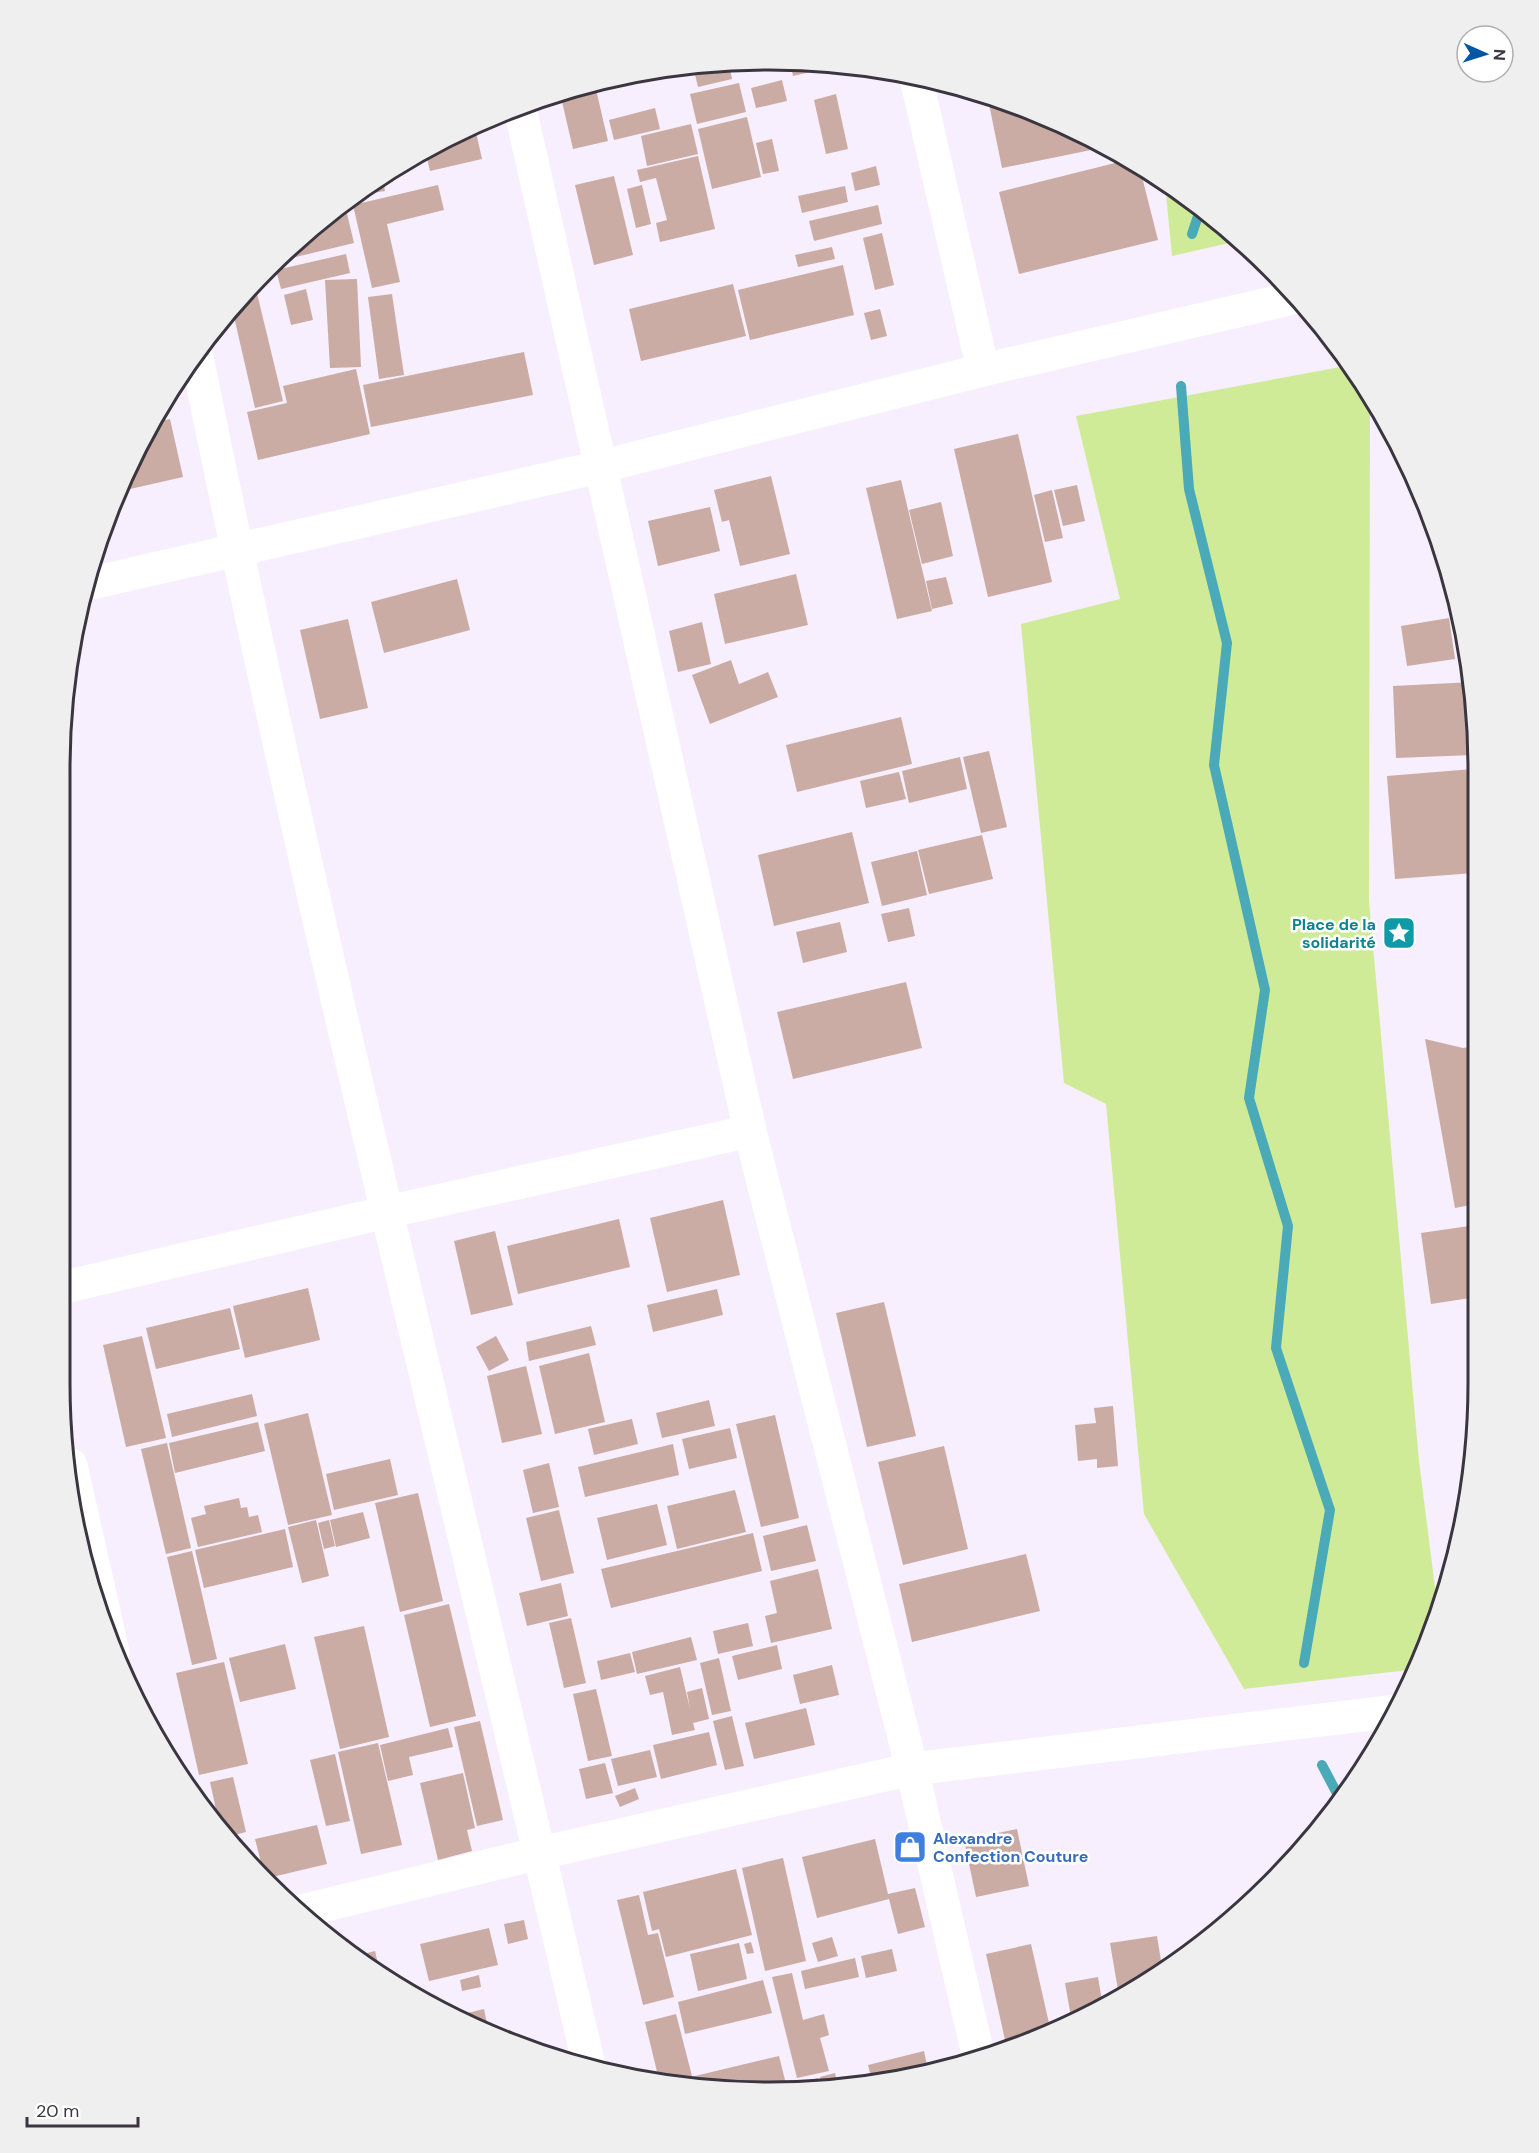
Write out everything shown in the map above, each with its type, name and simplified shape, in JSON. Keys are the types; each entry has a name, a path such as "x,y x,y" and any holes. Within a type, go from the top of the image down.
{"street":[{"path":"918,87 983,370"},
{"path":"522,117 750,1131 912,1769 977,2050"},
{"path":"96,582 599,467 983,370 1286,300"},
{"path":"199,366 236,552 387,1212 587,2058"},
{"path":"71,1285 750,1131"},
{"path":"309,1909 540,1853 912,1769 1386,1712"}],"green space":[{"path":"1166,194 1229,243 1172,256"},
{"path":"1341,367 1370,412 1369,901 1419,1461 1436,1593 1406,1670 1244,1689 1144,1514 1106,1104 1064,1083 1021,624 1120,599 1076,416"}],"building":[{"path":"792,71 811,72 793,76"},
{"path":"731,72 732,79 698,87 695,75"},
{"path":"782,80 787,101 756,108 751,88"},
{"path":"739,83 746,112 697,124 690,94"},
{"path":"597,92 608,141 573,149 562,103"},
{"path":"836,94 848,149 826,154 814,100"},
{"path":"990,107 1037,124 1092,150 1002,168"},
{"path":"655,108 660,129 614,140 609,120"},
{"path":"747,117 761,177 712,189 698,129"},
{"path":"691,124 698,154 647,166 641,136"},
{"path":"477,135 482,159 430,171 427,160"},
{"path":"772,139 779,171 763,174 756,143"},
{"path":"698,156 715,229 660,242 656,223 667,220 656,178 640,182 637,170"},
{"path":"1116,163 1142,178 1158,240 1019,274 999,192"},
{"path":"876,166 880,185 855,191 851,173"},
{"path":"614,176 633,255 594,265 575,185"},
{"path":"438,185 444,210 387,224 400,282 372,288 354,208 360,203"},
{"path":"642,185 651,224 636,228 627,189"},
{"path":"384,186 385,191 375,193"},
{"path":"845,186 848,202 802,213 798,196"},
{"path":"878,205 882,224 814,241 809,221"},
{"path":"347,213 354,243 294,257"},
{"path":"882,233 894,285 875,290 863,238"},
{"path":"832,247 835,259 798,267 795,255"},
{"path":"346,254 350,273 281,289 277,273 282,269"},
{"path":"843,265 854,315 750,340 738,290"},
{"path":"357,279 361,367 330,368 325,280"},
{"path":"733,284 746,336 641,361 629,309"},
{"path":"306,289 313,320 291,325 284,295"},
{"path":"257,294 283,401 255,408 235,320"},
{"path":"392,294 404,375 379,379 368,297"},
{"path":"880,309 887,336 871,340 864,313"},
{"path":"524,352 533,395 371,427 363,385"},
{"path":"356,369 370,434 258,460 247,412 287,403 283,386"},
{"path":"170,419 183,477 130,489 143,460 164,420"},
{"path":"1018,434 1052,582 988,597 954,449"},
{"path":"771,476 790,554 740,566 729,520 722,522 714,490"},
{"path":"901,480 932,611 897,619 866,488"},
{"path":"1077,485 1085,521 1063,526 1054,490"},
{"path":"1052,490 1063,538 1045,542 1034,495"},
{"path":"941,502 953,556 922,564 909,510"},
{"path":"710,507 720,551 658,566 648,521"},
{"path":"796,574 808,625 725,644 714,594"},
{"path":"946,577 953,604 932,609 926,581"},
{"path":"457,579 470,630 384,653 371,602"},
{"path":"1449,618 1455,659 1407,666 1401,626"},
{"path":"348,619 368,708 320,719 300,630"},
{"path":"702,622 711,664 678,672 669,631"},
{"path":"731,660 739,684 768,672 778,697 710,724 692,675"},
{"path":"1463,682 1468,755 1396,758 1393,686"},
{"path":"901,717 912,764 797,792 786,745"},
{"path":"989,751 1007,827 981,833 963,757"},
{"path":"960,757 967,789 909,803 902,771"},
{"path":"1468,769 1468,873 1395,879 1387,776"},
{"path":"899,772 906,799 866,808 860,781"},
{"path":"852,832 869,903 774,926 758,855"},
{"path":"982,835 993,879 929,894 918,850"},
{"path":"917,851 927,895 882,906 871,862"},
{"path":"909,908 915,936 888,942 881,914"},
{"path":"840,922 847,952 803,963 796,932"},
{"path":"906,982 922,1048 793,1079 777,1012"},
{"path":"1425,1039 1468,1047 1468,1206 1455,1208"},
{"path":"723,1200 740,1275 667,1292 650,1218"},
{"path":"619,1219 630,1267 518,1294 507,1246"},
{"path":"1468,1226 1468,1298 1431,1304 1421,1233"},
{"path":"495,1231 513,1305 471,1315 454,1241"},
{"path":"308,1288 320,1340 245,1358 233,1306"},
{"path":"717,1289 723,1315 653,1332 647,1305"},
{"path":"884,1302 916,1436 867,1447 836,1313"},
{"path":"230,1308 240,1349 156,1369 146,1328"},
{"path":"591,1326 596,1345 529,1361 526,1342"},
{"path":"142,1336 166,1438 126,1447 103,1345"},
{"path":"496,1336 509,1360 489,1371 476,1347"},
{"path":"589,1353 605,1422 555,1434 539,1366"},
{"path":"526,1366 542,1434 502,1443 487,1376"},
{"path":"252,1394 257,1416 172,1437 167,1414"},
{"path":"709,1400 715,1426 662,1438 656,1413"},
{"path":"1113,1406 1118,1466 1097,1468 1097,1459 1078,1461 1075,1425 1096,1423 1094,1408"},
{"path":"308,1413 332,1515 288,1525 264,1424"},
{"path":"775,1415 799,1518 761,1527 736,1424"},
{"path":"632,1419 638,1444 594,1455 588,1429"},
{"path":"258,1422 265,1451 175,1473 169,1443"},
{"path":"730,1428 737,1458 689,1469 682,1439"},
{"path":"167,1443 191,1548 166,1554 141,1449"},
{"path":"673,1444 679,1475 585,1497 578,1467"},
{"path":"944,1446 968,1549 903,1565 878,1462"},
{"path":"390,1459 398,1495 334,1510 326,1474"},
{"path":"549,1463 559,1507 533,1513 523,1470"},
{"path":"735,1490 746,1532 677,1549 667,1506"},
{"path":"418,1493 443,1601 400,1612 375,1503"},
{"path":"239,1498 241,1508 247,1507 249,1517 258,1515 262,1532 198,1547 191,1518 206,1514 204,1506"},
{"path":"657,1504 667,1545 607,1560 597,1518"},
{"path":"559,1510 574,1573 541,1581 526,1518"},
{"path":"363,1512 370,1538 336,1547 330,1520"},
{"path":"316,1520 329,1576 302,1583 288,1527"},
{"path":"329,1520 335,1546 324,1549 318,1523"},
{"path":"807,1525 816,1561 771,1571 763,1536"},
{"path":"285,1529 293,1567 204,1588 195,1550"},
{"path":"753,1533 762,1571 611,1608 601,1569"},
{"path":"192,1551 217,1659 192,1665 167,1557"},
{"path":"1026,1554 1040,1611 912,1642 899,1584"},
{"path":"818,1569 832,1629 771,1643 765,1616 777,1613 770,1581"},
{"path":"561,1583 568,1616 527,1626 519,1593"},
{"path":"449,1604 476,1716 430,1727 404,1615"},
{"path":"571,1618 586,1683 564,1688 549,1623"},
{"path":"748,1623 753,1646 718,1654 713,1631"},
{"path":"364,1626 389,1737 340,1749 314,1637"},
{"path":"691,1637 697,1660 637,1674 632,1652"},
{"path":"285,1644 296,1689 240,1702 229,1658"},
{"path":"777,1645 782,1669 738,1680 732,1656"},
{"path":"630,1653 635,1672 601,1680 597,1661"},
{"path":"719,1658 731,1711 712,1715 700,1663"},
{"path":"224,1662 248,1764 199,1775 176,1673"},
{"path":"832,1665 839,1695 800,1704 793,1675"},
{"path":"680,1667 690,1709 687,1692 702,1688 709,1719 693,1723 695,1730 672,1735 663,1692 650,1695 645,1676"},
{"path":"596,1689 612,1756 588,1761 573,1694"},
{"path":"806,1708 815,1745 754,1759 745,1723"},
{"path":"732,1716 744,1766 725,1770 713,1721"},
{"path":"480,1721 503,1820 477,1826 454,1727"},
{"path":"448,1728 453,1747 409,1757 413,1775 388,1781 380,1745"},
{"path":"709,1732 717,1765 661,1779 653,1745"},
{"path":"378,1743 402,1845 361,1854 338,1752"},
{"path":"650,1750 657,1777 618,1786 611,1759"},
{"path":"335,1754 350,1821 326,1826 310,1760"},
{"path":"605,1763 613,1793 586,1799 579,1769"},
{"path":"463,1773 475,1828 467,1830 472,1851 438,1860 420,1783"},
{"path":"233,1777 246,1832 236,1835 216,1811 210,1782"},
{"path":"635,1788 639,1799 620,1807 615,1796"},
{"path":"317,1825 327,1864 274,1877 261,1863 255,1839"},
{"path":"1017,1829 1029,1886 976,1897 964,1840"},
{"path":"875,1839 888,1894 915,1888 925,1927 898,1934 889,1899 817,1918 802,1857"},
{"path":"783,1858 806,1961 765,1971 742,1868"},
{"path":"736,1869 752,1935 666,1957 659,1929 652,1931 643,1892"},
{"path":"639,1895 648,1935 658,1933 674,1997 643,2005 617,1900"},
{"path":"524,1920 528,1939 508,1944 504,1924"},
{"path":"489,1928 498,1965 429,1981 420,1944"},
{"path":"1157,1936 1161,1963 1118,1990 1110,1943"},
{"path":"832,1937 838,1956 818,1962 812,1943"},
{"path":"751,1942 754,1953 747,1954 744,1944"},
{"path":"739,1943 747,1979 698,1991 690,1954"},
{"path":"1031,1944 1049,2024 1005,2041 986,1954"},
{"path":"892,1949 897,1971 866,1978 861,1956"},
{"path":"375,1951 378,1963 365,1953"},
{"path":"855,1958 859,1977 805,1989 801,1971"},
{"path":"792,1973 803,2020 824,2014 829,2035 820,2038 829,2071 797,2078 772,1977"},
{"path":"479,1975 481,1987 462,1991 460,1980"},
{"path":"1098,1977 1102,1998 1070,2014 1065,1983"},
{"path":"763,1980 772,2013 685,2034 678,2002"},
{"path":"484,2009 487,2022 467,2013"},
{"path":"676,2014 692,2076 685,2078 657,2073 645,2022"},
{"path":"924,2051 927,2064 871,2075 868,2065"},
{"path":"779,2056 785,2082 724,2081 687,2078"},
{"path":"835,2073 836,2079 821,2081 820,2077"}],"waterway":[{"path":"1192,234 1198,217"},
{"path":"1181,386 1189,489 1227,643 1214,765 1265,990 1249,1098 1288,1226 1276,1348 1330,1510 1304,1663"},
{"path":"1322,1765 1336,1792"}],"place":[{"name":"Place de la solidarité","path":"1399,933"},
{"name":"Alexandre Confection Couture","path":"910,1847"}]}
